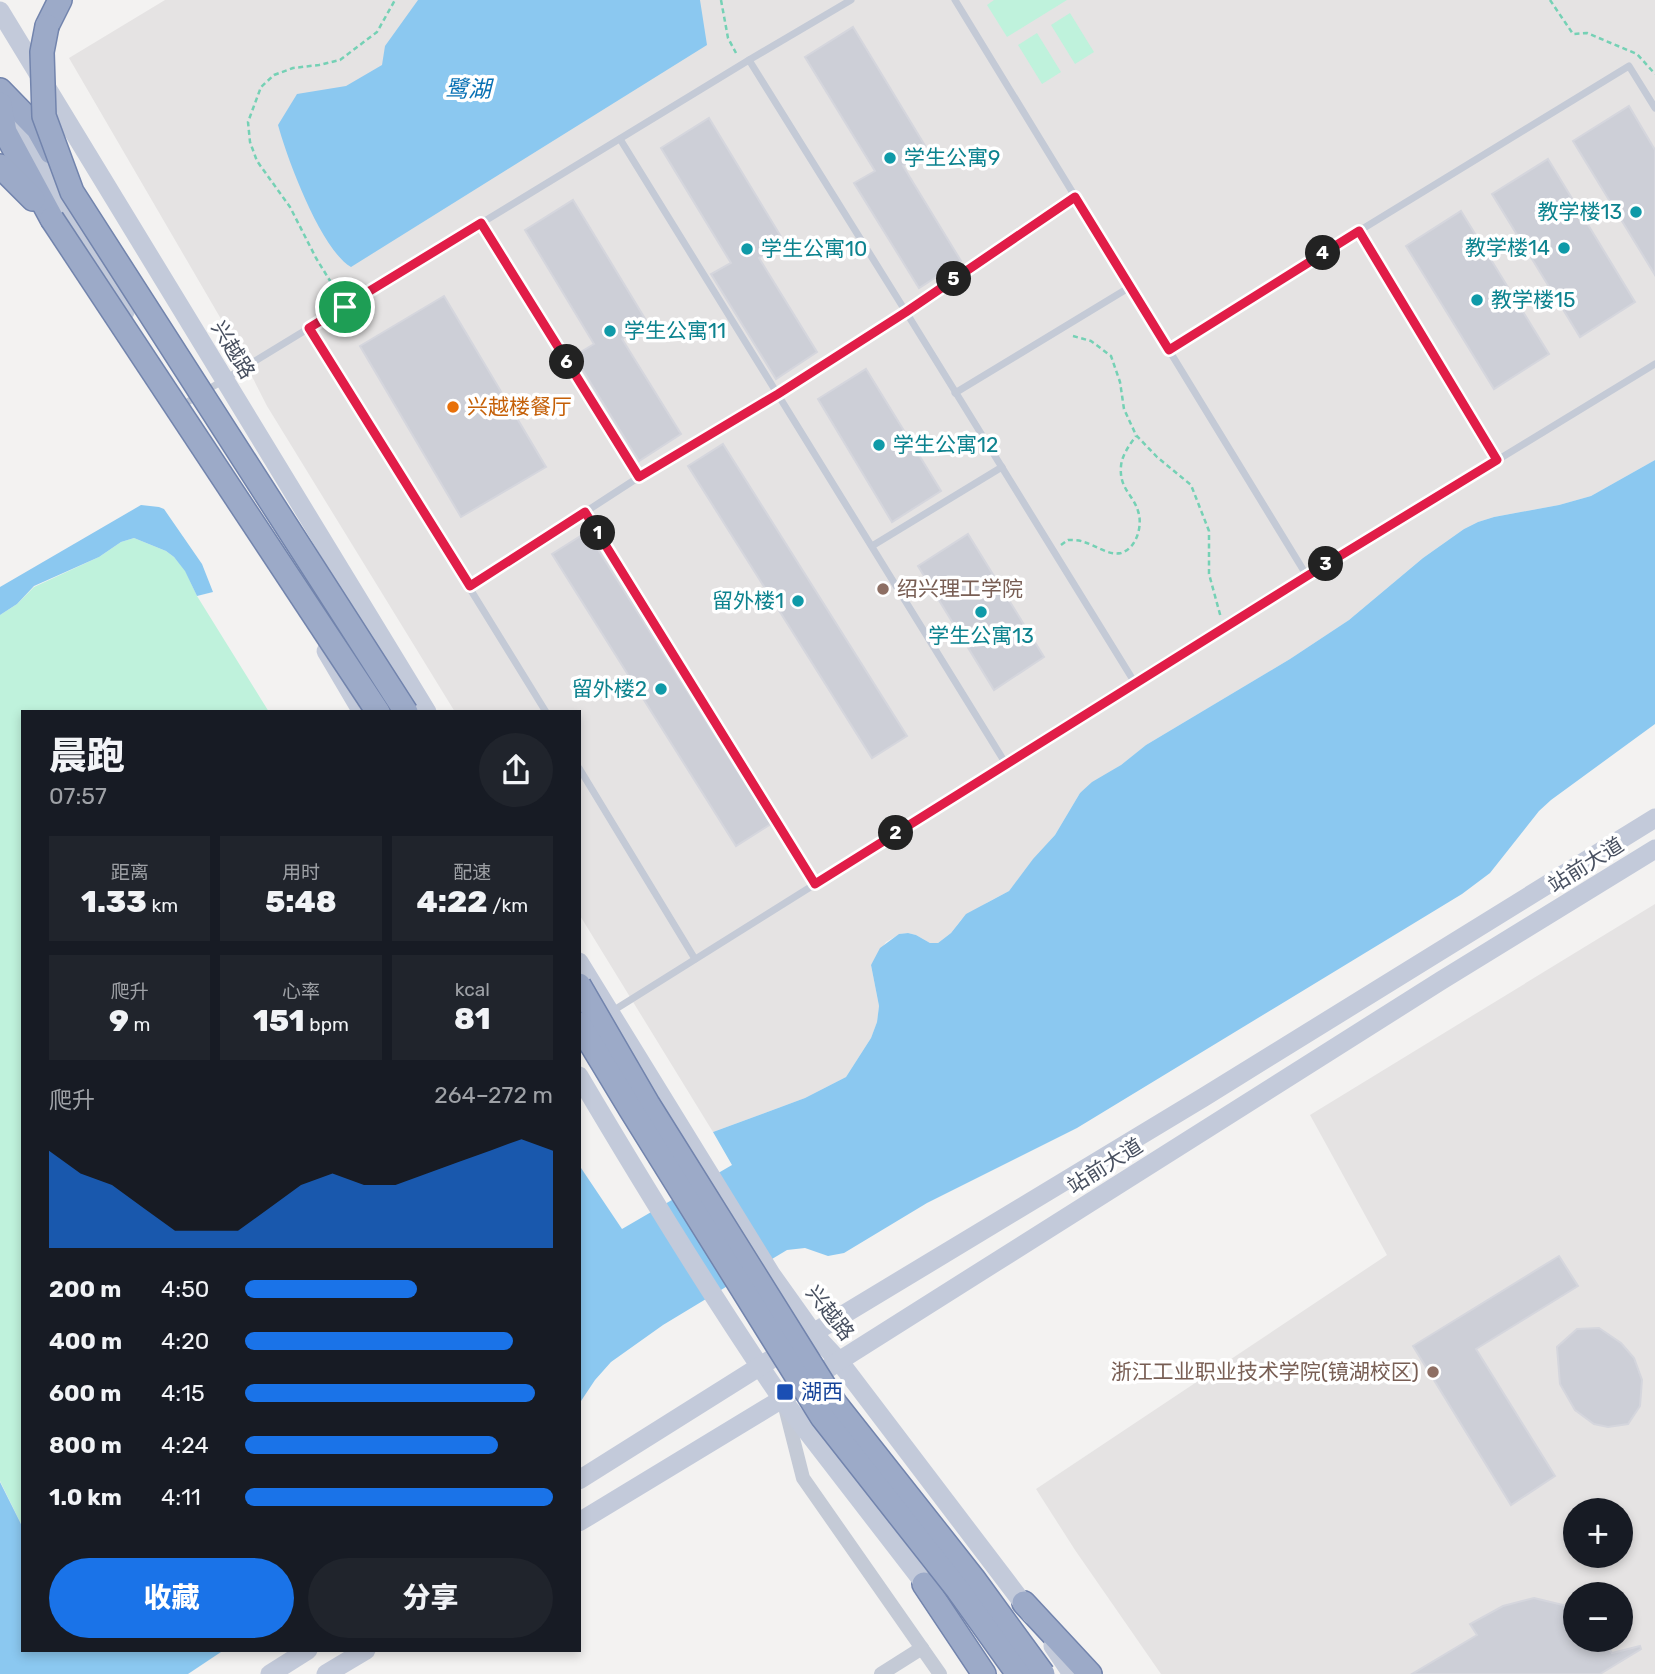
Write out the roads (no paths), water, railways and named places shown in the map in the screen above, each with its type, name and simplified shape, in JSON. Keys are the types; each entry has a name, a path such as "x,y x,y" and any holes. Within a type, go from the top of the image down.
{"highway":[{"path":"60,0 47,26 42,52 44,116 72,192"},
{"path":"0,92 38,129 72,192 405,710"},
{"path":"0,104 5,132 52,219 376,710"},
{"path":"0,166 52,219"},
{"path":"581,988 648,1104 835,1402 973,1578 1043,1674"},
{"path":"581,1027 822,1416 958,1590 1018,1674"},
{"path":"924,1584 984,1674"},
{"path":"1024,1603 1084,1673"}],"main road":[{"name":"兴越路","path":"0,11 426,710"},
{"path":"0,92 180,407 361,710"},
{"name":"站前大道","path":"581,1479 813,1333 1205,1097 1655,818"},
{"name":"站前大道","path":"581,1521 782,1399 1441,980 1655,849"},
{"name":"兴越路","path":"581,965 771,1274 813,1333 839,1361 1024,1603"},
{"path":"581,1079 719,1305 782,1399 995,1674"},
{"path":"270,1674 305,1652"},
{"path":"326,1674 363,1652"}],"street":[{"path":"782,1399 803,1478 940,1674"},
{"path":"881,1674 922,1648"}],"lane":[{"path":"180,407 851,0"},
{"path":"955,0 1307,576"},
{"path":"746,62 906,312 1135,683"},
{"path":"1169,350 1629,66 1655,108"},
{"path":"620,139 1006,764"},
{"path":"470,586 639,477 778,394 906,312 1075,197"},
{"path":"481,223 639,477"},
{"path":"1359,231 1497,460"},
{"path":"955,393 1130,287"},
{"path":"309,328 545,710"},
{"path":"610,1013 1223,628 1655,364"},
{"path":"872,546 1002,467"},
{"path":"585,512 815,884"},
{"path":"581,771 695,959"}],"water":[{"name":"鹭湖","path":"418,0 700,0 707,45 351,267 328,242 317,223 297,180 278,125 297,94 346,86 382,65 385,46"},
{"path":"1655,460 1655,724 1551,800 1539,811 1490,873 1462,894 1077,1128 927,1203 844,1253 828,1256 805,1248 787,1250 663,1325 611,1362 581,1401 581,1168 622,1229 732,1165 713,1132 805,1098 846,1077 871,1038 877,1022 879,1006 871,965 880,948 899,934 908,933 930,943 938,943 951,933 966,914 1009,891 1055,835 1080,793 1092,782 1121,765 1146,745 1290,659 1349,620 1423,558 1464,529 1494,517 1591,496"},
{"path":"141,505 164,509 202,564 213,592 197,596 185,571 174,557 134,538 34,586 17,604 0,615 0,587"},
{"path":"0,1482 21,1524 21,1652 221,1652 188,1674 0,1674"}],"place":[{"name":"学生公寓9","path":"890,158"},
{"name":"教学楼13","path":"1636,212"},
{"name":"教学楼14","path":"1564,248"},
{"name":"学生公寓10","path":"747,249"},
{"name":"教学楼15","path":"1477,300"},
{"name":"学生公寓11","path":"610,331"},
{"name":"兴越楼餐厅","path":"453,407"},
{"name":"学生公寓12","path":"879,445"},
{"name":"绍兴理工学院","path":"883,589"},
{"name":"留外楼1","path":"798,601"},
{"name":"学生公寓13","path":"981,612"},
{"name":"留外楼2","path":"661,689"},
{"name":"浙江工业职业技术学院(镜湖校区)","path":"1433,1372"},
{"name":"湖西","path":"785,1392"}]}
